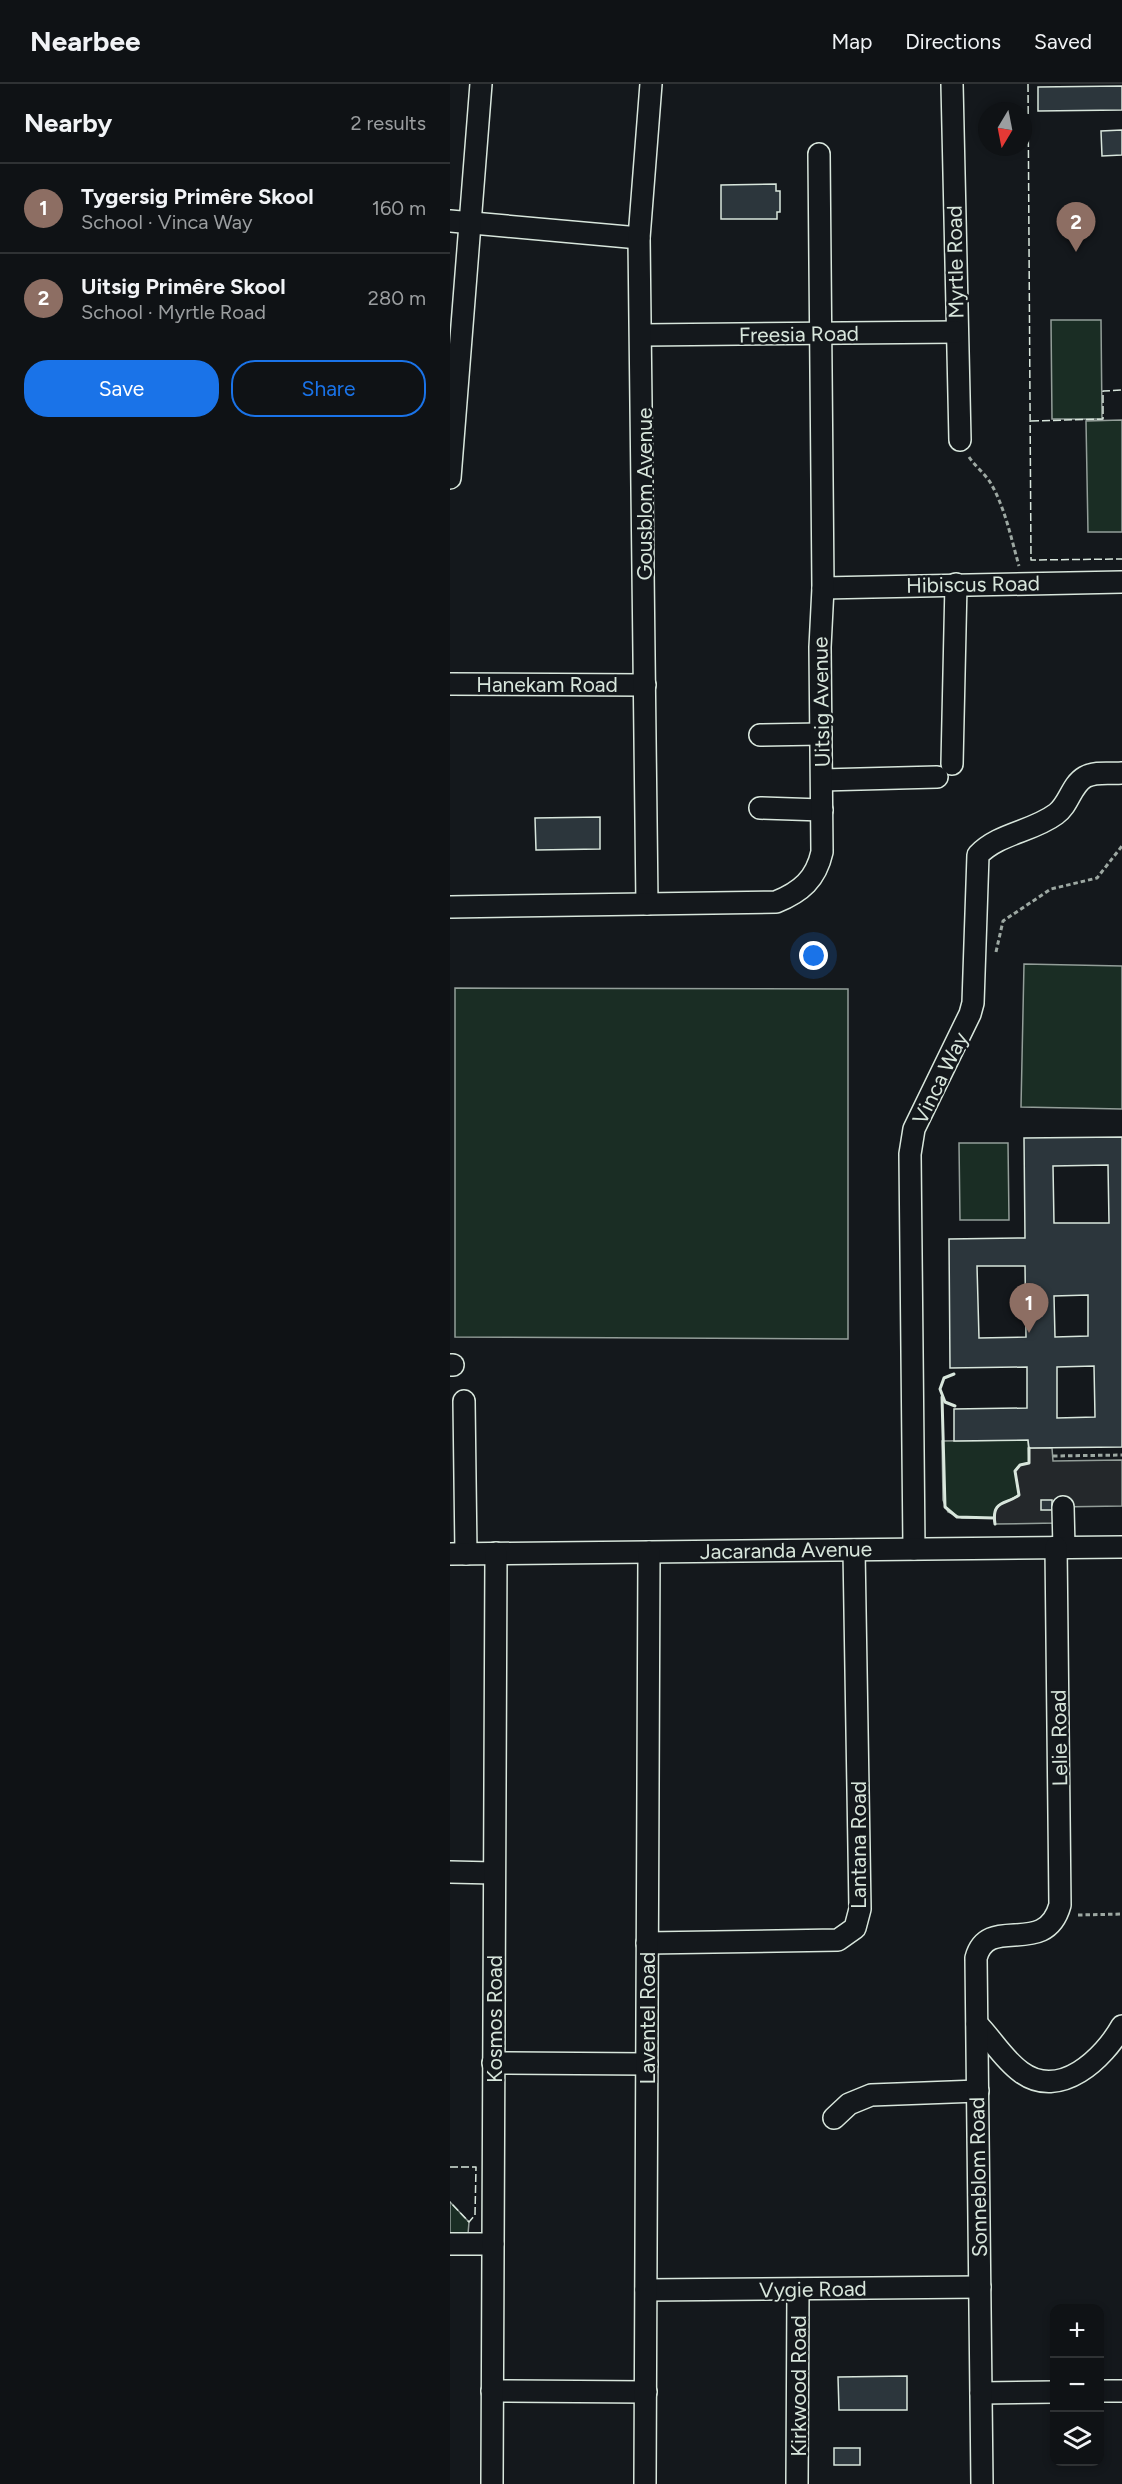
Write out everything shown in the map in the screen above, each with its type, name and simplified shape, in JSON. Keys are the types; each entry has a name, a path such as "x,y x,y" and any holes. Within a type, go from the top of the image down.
{"street":[{"path":"450,478 481,84"},
{"name":"Gousblom Avenue","path":"647,904 643,335 639,238 651,84"},
{"name":"Myrtle Road","path":"952,84 960,440"},
{"name":"Uitsig Avenue","path":"450,907 757,904 776,902 795,895 814,875 820,862 822,810 820,618 823,588 822,334 819,154"},
{"path":"450,221 639,238"},
{"name":"Freesia Road","path":"643,335 956,332"},
{"name":"Hibiscus Road","path":"823,588 1122,582"},
{"path":"822,780 944,771 956,585"},
{"name":"Hanekam Road","path":"450,684 645,685"},
{"path":"760,735 821,734"},
{"name":"Vinca Way","path":"914,1549 910,1155 914,1129 970,1014 973,1003 978,855 991,843 1045,821 1058,813 1083,778 1093,774 1122,773"},
{"path":"760,808 822,810"},
{"path":"458,1554 457,1461 464,1401"},
{"name":"Lelie Road","path":"1050,1926 1058,1913 1060,1898 1060,1548 1063,1507"},
{"name":"Jacaranda Avenue","path":"458,1554 1122,1547"},
{"name":"Lantana Road","path":"647,1943 838,1940 855,1928 860,1909 854,1550"},
{"name":"Laventel Road","path":"645,2484 649,1552"},
{"name":"Kosmos Road","path":"492,2484 496,1553"},
{"path":"450,1872 494,1873"},
{"name":"Sonneblom Road","path":"982,2484 976,1965 981,1947 998,1935 1029,1935 1050,1926"},
{"path":"977,2024 1006,2059 1022,2073 1036,2080 1047,2081 1060,2079 1088,2067 1100,2058 1122,2026"},
{"path":"494,2062 647,2064"},
{"path":"834,2118 849,2104 871,2095 978,2091"},
{"path":"450,2244 493,2244"},
{"name":"Vygie Road","path":"646,2290 980,2287"},
{"name":"Kirkwood Road","path":"797,2484 798,2289"},
{"path":"492,2391 646,2392"},
{"path":"1104,2391 1122,2391"},
{"path":"981,2392 1050,2392"}],"path":[{"path":"960,440 976,468 989,480 999,501 1023,583"},
{"path":"995,955 1003,921 1051,889 1097,878 1122,846"},
{"path":"1053,1456 1122,1455"},
{"path":"1070,1915 1122,1914"}],"green space":[{"path":"1051,320 1101,320 1102,419 1052,419"},
{"path":"1122,420 1122,532 1088,532 1086,421"},
{"path":"1024,964 1122,966 1122,1109 1021,1107"},
{"path":"455,988 848,989 848,1339 455,1337"},
{"path":"959,1143 1008,1143 1009,1220 960,1220"},
{"path":"1028,1440 1029,1463 1020,1465 1017,1484 1019,1495 999,1505 994,1518 962,1518 948,1512 943,1500 942,1441"},
{"path":"450,2202 469,2222 468,2234 450,2236"}],"shaded area":[{"path":"1029,1448 1052,1448 1053,1461 1122,1460 1122,1506 1057,1507 1057,1523 995,1524 995,1511 999,1505 1019,1495 1015,1471 1020,1465 1029,1463"}],"building":[{"path":"1122,86 1122,110 1038,111 1038,87"},
{"path":"1122,130 1122,155 1102,156 1101,131"},
{"path":"776,184 776,191 780,191 780,212 777,212 777,219 721,219 721,185"},
{"path":"600,817 600,849 536,850 535,818"},
{"path":"1122,1137 1122,1447 1029,1448 1028,1440 954,1441 954,1409 1027,1408 1027,1367 950,1368 949,1239 1025,1238 1024,1138","holes":["1108,1165 1109,1223 1054,1223 1053,1166","977,1266 1025,1266 1026,1337 979,1338","1088,1295 1088,1336 1055,1337 1054,1296","1094,1366 1095,1417 1057,1418 1057,1367"]},
{"path":"1041,1500 1052,1500 1052,1510 1041,1510"},
{"path":"907,2376 907,2410 839,2410 838,2377"},
{"path":"834,2448 860,2448 860,2465 834,2465"}],"fence":[{"path":"1028,84 1031,560 1122,559"},
{"path":"1031,421 1103,419 1103,391 1122,390"},
{"path":"450,2167 476,2167 475,2215 469,2222 450,2202"}],"wall":[{"path":"954,1374 944,1378 940,1389 945,1402 955,1406"},
{"path":"942,1397 945,1507 957,1517 994,1518"},
{"path":"995,1524 994,1516 998,1506 1019,1495 1015,1471 1020,1465 1029,1463 1029,1448"}],"place":[{"name":"Uitsig Primêre Skool","path":"1076,252"},
{"name":"Tygersig Primêre Skool","path":"1029,1333"}]}
